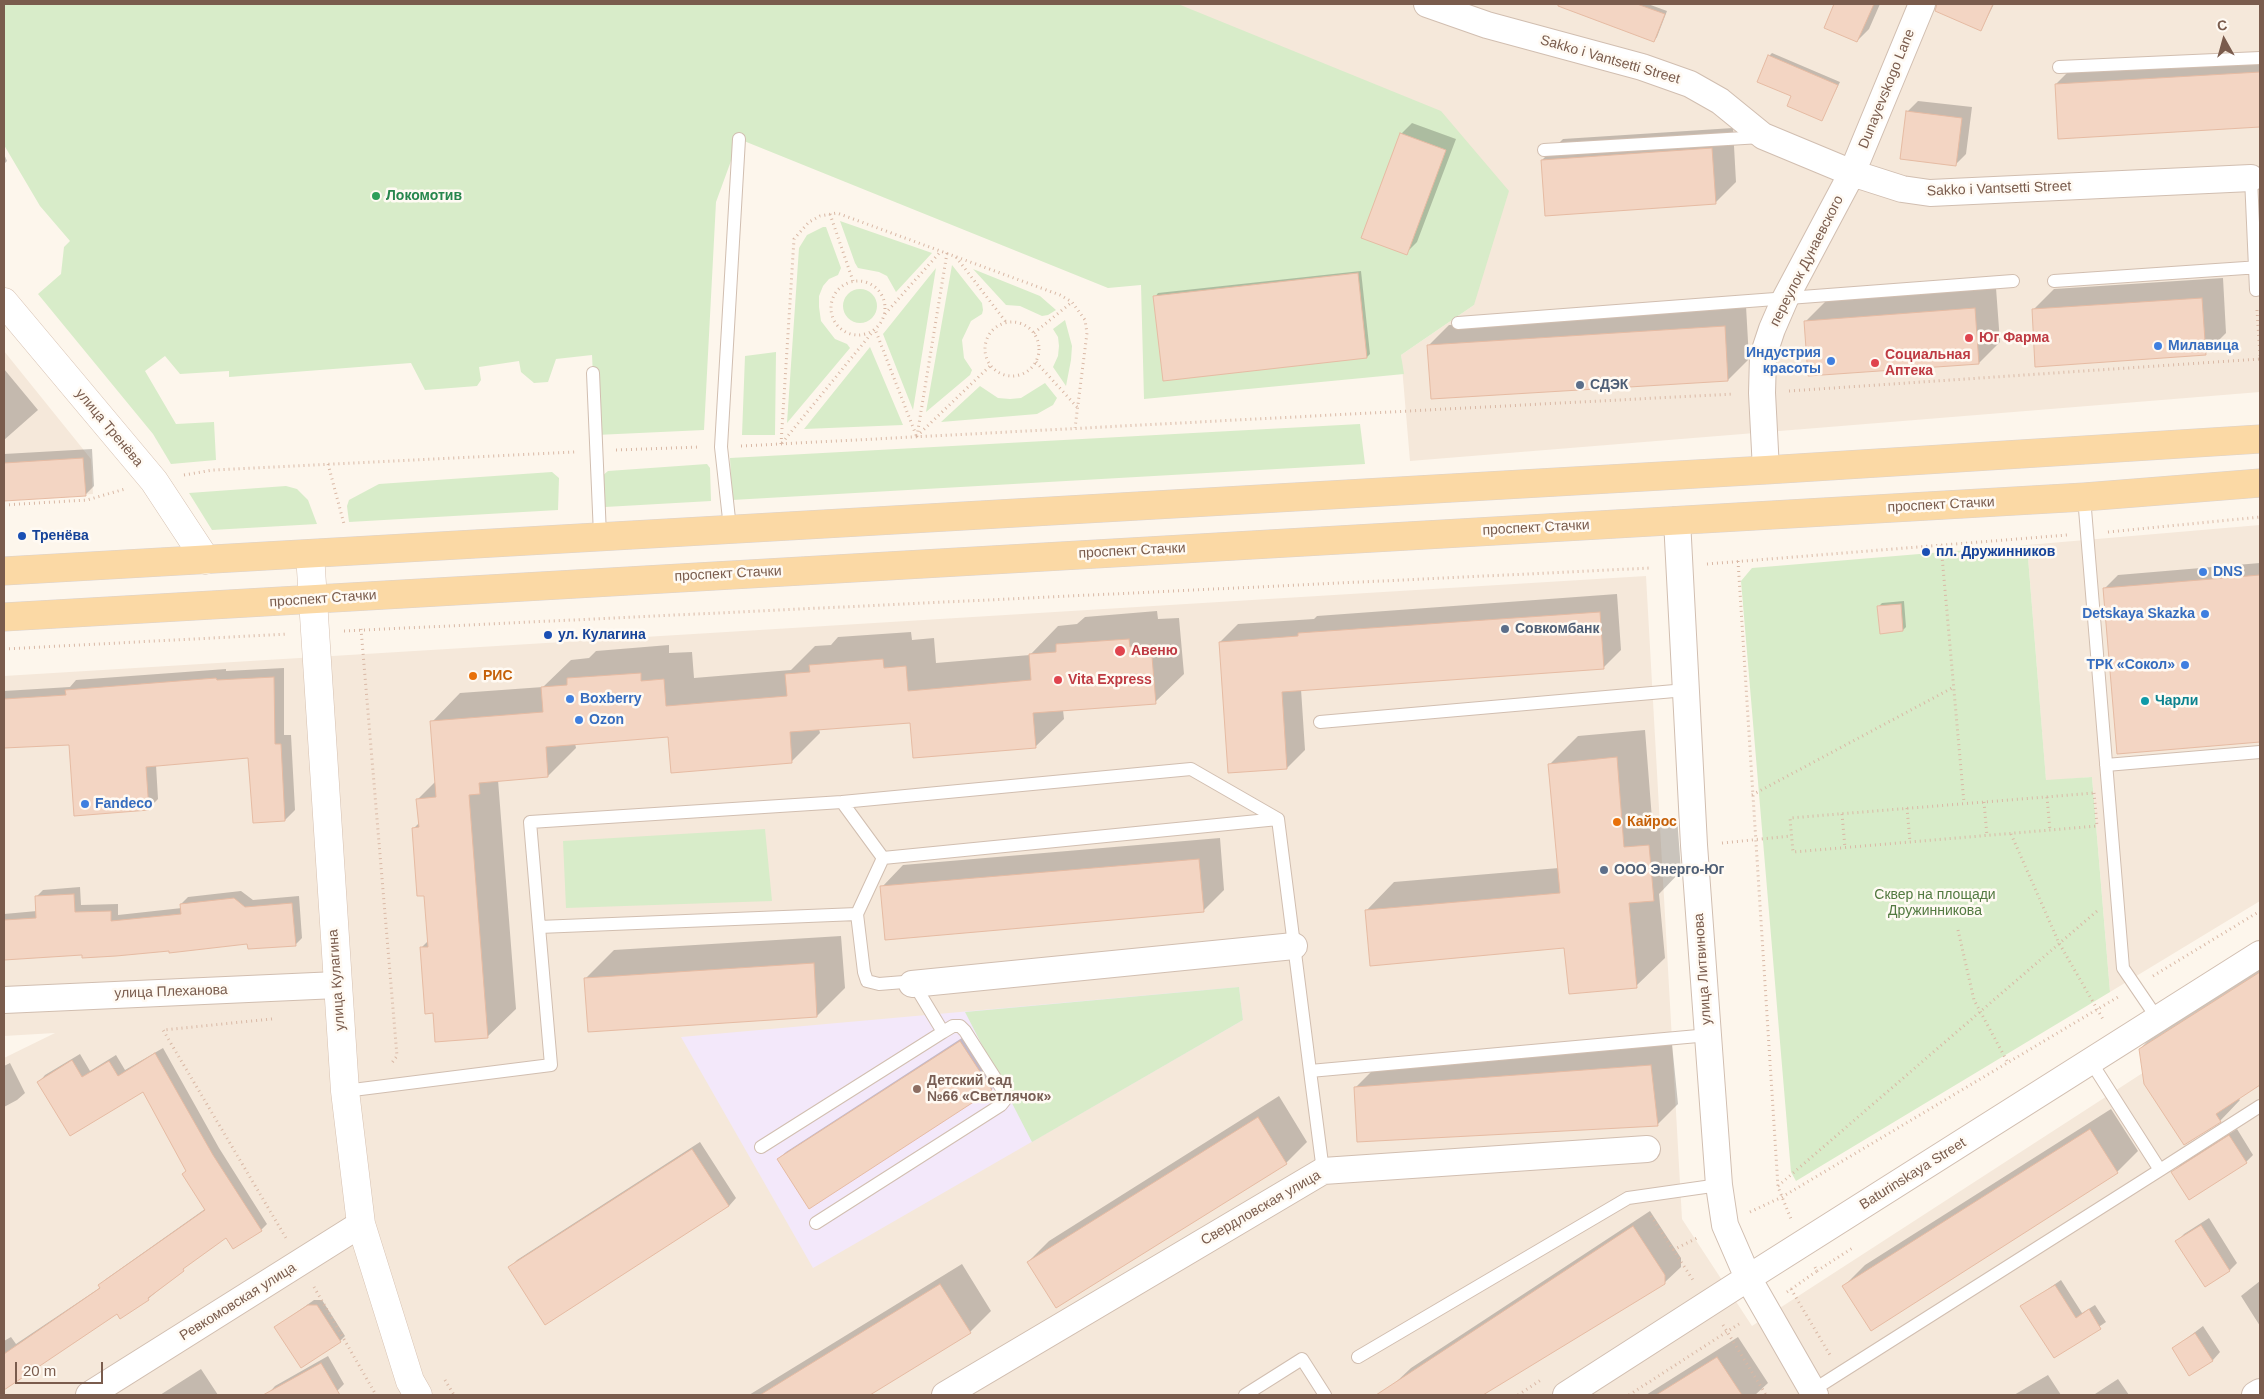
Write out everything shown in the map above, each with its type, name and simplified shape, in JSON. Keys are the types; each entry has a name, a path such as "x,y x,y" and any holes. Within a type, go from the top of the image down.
{"main road":[{"path":"4,571 600,535 1766,470 2260,439"},
{"name":"проспект Стачки","path":"4,618 2084,496 2260,483"}],"street":[{"name":"Sakko i Vantsetti Street","path":"1427,4 1487,25 1642,67 1690,84 1720,101 1763,136 1852,173 1902,189 1930,193 2256,177"},
{"name":"Dunayevskogo Lane","path":"1852,173 1922,4"},
{"name":"переулок Дунаевского","path":"1766,470 1762,393 1763,356 1785,299 1852,173"},
{"name":"улица Тренёва","path":"4,302 154,481 206,560"},
{"name":"улица Литвинова","path":"1677,520 1681,567 1694,845 1719,1185 1725,1224 1748,1278 1811,1394"},
{"name":"улица Кулагина","path":"310,554 337,985 358,1089 361,1224 410,1381 418,1395"},
{"path":"912,984 1294,946"},
{"name":"Baturinskaya Street","path":"1566,1395 2260,954"},
{"name":"улица Плеханова","path":"4,1000 337,985"},
{"path":"4,1013 37,998"},
{"name":"Свердловская улица","path":"945,1395 1322,1171 1647,1149"},
{"name":"Ревкомовская улица","path":"90,1395 361,1224"},
{"path":"2255,1395 2260,1392"}],"lane":[{"path":"2059,67 2260,58"},
{"path":"1544,150 1763,136"},
{"path":"730,528 721,447 739,139"},
{"path":"2256,177 2258,290"},
{"path":"2054,281 2257,267"},
{"path":"1458,323 2013,281"},
{"path":"593,373 600,535"},
{"path":"2084,496 2123,968 2157,1018"},
{"path":"1320,722 1686,690"},
{"path":"2106,765 2260,752"},
{"path":"358,1089 551,1065 530,822 842,802 1191,769 1278,819"},
{"path":"842,802 883,858"},
{"path":"883,858 1278,819"},
{"path":"1278,819 1322,1171"},
{"path":"883,858 857,914 864,972 867,981 878,984 904,982 912,984 943,1032"},
{"path":"539,927 857,914"},
{"path":"761,1147 953,1026 960,1026 965,1031 1004,1092 1005,1100 1001,1105 816,1223"},
{"path":"1310,1071 1708,1034"},
{"path":"2092,1062 2160,1170"},
{"path":"1811,1394 2260,1106"},
{"path":"1358,1357 1628,1198 1719,1185"},
{"path":"1245,1395 1302,1359 1325,1395"}],"path":[{"path":"781,444 794,239 809,222 837,213 1060,295 1072,302 1085,320 1087,333 1075,428"},
{"path":"830,214 852,281"},
{"path":"781,444 875,329 885,314 941,251"},
{"path":"917,436 947,254"},
{"path":"955,256 1006,322"},
{"path":"875,329 867,334 848,334 834,322 830,313 833,295 839,287 852,281 864,281 878,290 883,297 885,314"},
{"path":"4,504 87,500 154,481 213,470 597,451 721,447 1762,393 2260,358 2258,290"},
{"path":"1034,333 1072,302"},
{"path":"1006,322 1024,324 1034,333 1039,345 1039,354 1031,369 1015,376 997,372 990,366 986,358 986,339 997,325 1006,322"},
{"path":"875,329 917,436"},
{"path":"1036,362 1078,407"},
{"path":"917,436 990,366"},
{"path":"4,649 314,632 1681,567 1941,545 1964,803"},
{"path":"1738,561 1754,840 1778,1187 2117,894"},
{"path":"357,597 397,1056 358,1089"},
{"path":"1752,795 1954,687"},
{"path":"2094,793 2097,826 1792,852 1790,818 1964,803 2094,793"},
{"path":"2047,796 2050,831"},
{"path":"1984,802 1987,836"},
{"path":"1907,808 1910,842"},
{"path":"1842,814 1845,848"},
{"path":"2011,834 2059,943 2098,1008 2115,1046"},
{"path":"1694,845 1791,836"},
{"path":"1673,1250 1782,1197 2136,987 2260,911"},
{"path":"1958,930 1969,983 1980,1012 2008,1063"},
{"path":"277,1018 163,1030 376,1395"},
{"path":"1638,1197 1728,1332 1766,1395"},
{"path":"1791,1289 1841,1373"},
{"path":"1629,1395 1765,1307"},
{"path":"444,1379 454,1395"},
{"path":"1518,1395 1543,1379"}],"shaded area":[{"path":"1178,4 2260,4 2260,392 1410,461 1401,355 1474,305"},
{"path":"4,351 91,459 93,494 4,499"},
{"path":"2260,525 2260,901 2110,992 2092,777 2046,781 2027,545"},
{"path":"1646,576 1682,1219 1752,1326 2260,997 2260,1395 4,1395 4,1058 55,1033 4,1036 4,676"},
{"name":"Детский сад №66 «Светлячок»","path":"1239,987 1243,1020 813,1268 681,1037"}],"green space":[{"name":"Локомотив","path":"4,4 1178,4 1441,111 1509,191 1474,305 1401,355 1404,374 1144,399 1141,285 1108,288 739,139 716,202 704,430 596,435 592,355 556,359 548,382 534,383 521,372 519,361 479,367 481,380 477,386 425,390 411,363 229,377 229,371 180,374 165,356 145,371 176,424 214,422 216,460 171,464 153,434 38,294 61,274 64,247 70,241 40,206 4,145"},
{"path":"840,221 932,253 896,292 887,276 879,272 858,268"},
{"path":"826,227 841,268 838,275 829,279 823,286 819,296 821,321 835,339 847,344 850,348 787,423 799,248 807,235"},
{"path":"952,265 982,303 983,310 982,314 971,321 962,340 964,358 972,370 970,375 926,412"},
{"path":"936,268 913,410 883,334"},
{"path":"973,269 1040,296 1056,310 1042,316 1020,306 1006,305"},
{"path":"860,289 872,294 877,306 872,318 860,323 848,318 843,306 848,294"},
{"path":"1065,320 1072,346 1066,386 1053,367 1058,356 1059,346 1058,337 1053,329"},
{"path":"870,347 903,425 804,429"},
{"path":"776,352 775,435 742,435 745,356"},
{"path":"1045,383 1057,398 1053,405 1037,414 941,422 980,386 998,398 1010,399 1021,398"},
{"path":"1360,424 1365,464 732,500 730,458"},
{"path":"707,464 710,468 711,501 605,507 602,476 608,471"},
{"path":"552,472 559,478 558,510 349,522 347,506 349,500 379,484"},
{"path":"286,486 297,489 308,500 317,524 212,530 189,493"},
{"name":"Сквер на площади Дружинникова","path":"2027,545 2046,780 2092,777 2110,992 1796,1181 1791,1172 1741,581 1752,568"},
{"path":"765,829 772,901 566,908 563,841"},
{"path":"1239,987 1243,1020 1032,1142 965,1012"}],"building":[{"path":"1558,4 1637,4 1665,14 1654,42 1558,6"},
{"path":"1834,4 1874,4 1857,42 1824,28"},
{"path":"1937,4 1993,4 1981,31 1935,11"},
{"path":"1768,55 1838,85 1822,121 1787,106 1791,96 1757,82"},
{"path":"2260,72 2260,127 2058,139 2055,84"},
{"path":"1906,111 1962,118 1956,166 1900,159"},
{"path":"1400,133 1446,150 1407,255 1361,238"},
{"path":"1712,148 1716,204 1545,216 1541,160"},
{"path":"1358,273 1367,358 1163,381 1153,296"},
{"path":"2202,298 2206,355 2035,367 2032,309"},
{"path":"1975,308 1979,364 1808,376 1804,321"},
{"path":"1725,326 1728,381 1431,399 1427,345"},
{"path":"83,458 86,496 4,501 4,463"},
{"name":"ТРК «Сокол»","path":"2260,575 2260,742 2117,754 2103,588"},
{"path":"1901,604 1903,631 1880,634 1877,606"},
{"path":"1600,612 1604,669 1282,692 1287,769 1228,773 1219,642 1298,636 1298,633"},
{"path":"1129,639 1130,647 1151,645 1156,704 1033,713 1036,748 913,758 910,723 790,732 792,763 671,773 668,737 546,747 548,777 479,783 480,794 469,795 488,1038 435,1042 433,1013 425,1014 420,947 428,947 424,896 417,896 412,828 419,827 416,799 436,797 430,721 543,712 541,687 567,685 567,678 641,673 641,681 664,679 666,706 787,696 785,674 810,672 809,665 883,659 884,668 906,666 908,691 1031,680 1029,654 1056,652 1056,644"},
{"path":"274,677 275,744 281,744 285,821 253,823 248,758 146,767 149,810 74,816 69,745 4,748 4,699 66,695 65,690 216,678 217,680"},
{"name":"ООО Энерго-Юг","path":"1617,757 1624,847 1649,845 1654,901 1629,903 1637,988 1569,994 1564,948 1370,966 1365,910 1560,893 1548,764"},
{"path":"1199,859 1204,912 885,940 880,886"},
{"path":"74,894 75,912 111,911 111,921 181,914 180,904 234,898 245,907 292,903 296,946 248,949 247,944 169,953 169,951 82,958 82,955 4,960 4,920 36,918 35,896"},
{"path":"814,963 817,1017 588,1032 584,978"},
{"path":"2260,972 2260,1085 2216,1114 2221,1122 2184,1145 2144,1084 2139,1049"},
{"path":"960,1041 992,1090 809,1209 777,1159"},
{"path":"155,1053 213,1155 262,1231 233,1249 226,1238 183,1269 184,1271 148,1298 149,1300 120,1319 117,1314 4,1390 4,1354 100,1288 98,1285 205,1210 182,1174 186,1171 143,1092 70,1136 37,1082 72,1060 82,1077 109,1061 118,1076"},
{"path":"1651,1065 1658,1126 1357,1142 1354,1087"},
{"path":"1258,1117 1287,1164 1056,1308 1027,1262"},
{"path":"2090,1129 2118,1173 1871,1331 1842,1286"},
{"path":"2229,1135 2247,1163 2189,1200 2171,1172"},
{"path":"692,1149 729,1206 545,1325 508,1267"},
{"path":"2201,1225 2230,1271 2205,1287 2175,1241"},
{"path":"1633,1226 1665,1275 1665,1284 1483,1395 1376,1395"},
{"path":"940,1284 971,1333 870,1395 760,1395"},
{"path":"2055,1285 2076,1318 2089,1309 2101,1329 2054,1358 2020,1306"},
{"path":"308,1305 317,1305 341,1342 301,1368 274,1327"},
{"path":"2195,1333 2213,1361 2189,1376 2172,1348"},
{"path":"1717,1357 1742,1395 1656,1395"},
{"path":"321,1363 340,1395 263,1395"}],"place":[{"name":"Локомотив","path":"376,196"},
{"name":"Юг Фарма","path":"1969,338"},
{"name":"Милавица","path":"2158,346"},
{"name":"Индустрия красоты","path":"1831,361"},
{"name":"Социальная Аптека","path":"1875,363"},
{"name":"СДЭК","path":"1580,385"},
{"name":"Тренёва","path":"22,536"},
{"name":"пл. Дружинников","path":"1926,552"},
{"name":"DNS","path":"2203,572"},
{"name":"Detskaya Skazka","path":"2205,614"},
{"name":"Совкомбанк","path":"1505,629"},
{"name":"ул. Кулагина","path":"548,635"},
{"name":"Авеню","path":"1120,651"},
{"name":"ТРК «Сокол»","path":"2185,665"},
{"name":"РИС","path":"473,676"},
{"name":"Vita Express","path":"1058,680"},
{"name":"Boxberry","path":"570,699"},
{"name":"Чарли","path":"2145,701"},
{"name":"Ozon","path":"579,720"},
{"name":"Fandeco","path":"85,804"},
{"name":"Кайрос","path":"1617,822"},
{"name":"ООО Энерго-Юг","path":"1604,870"},
{"name":"Детский сад №66 «Светлячок»","path":"917,1089"}]}
